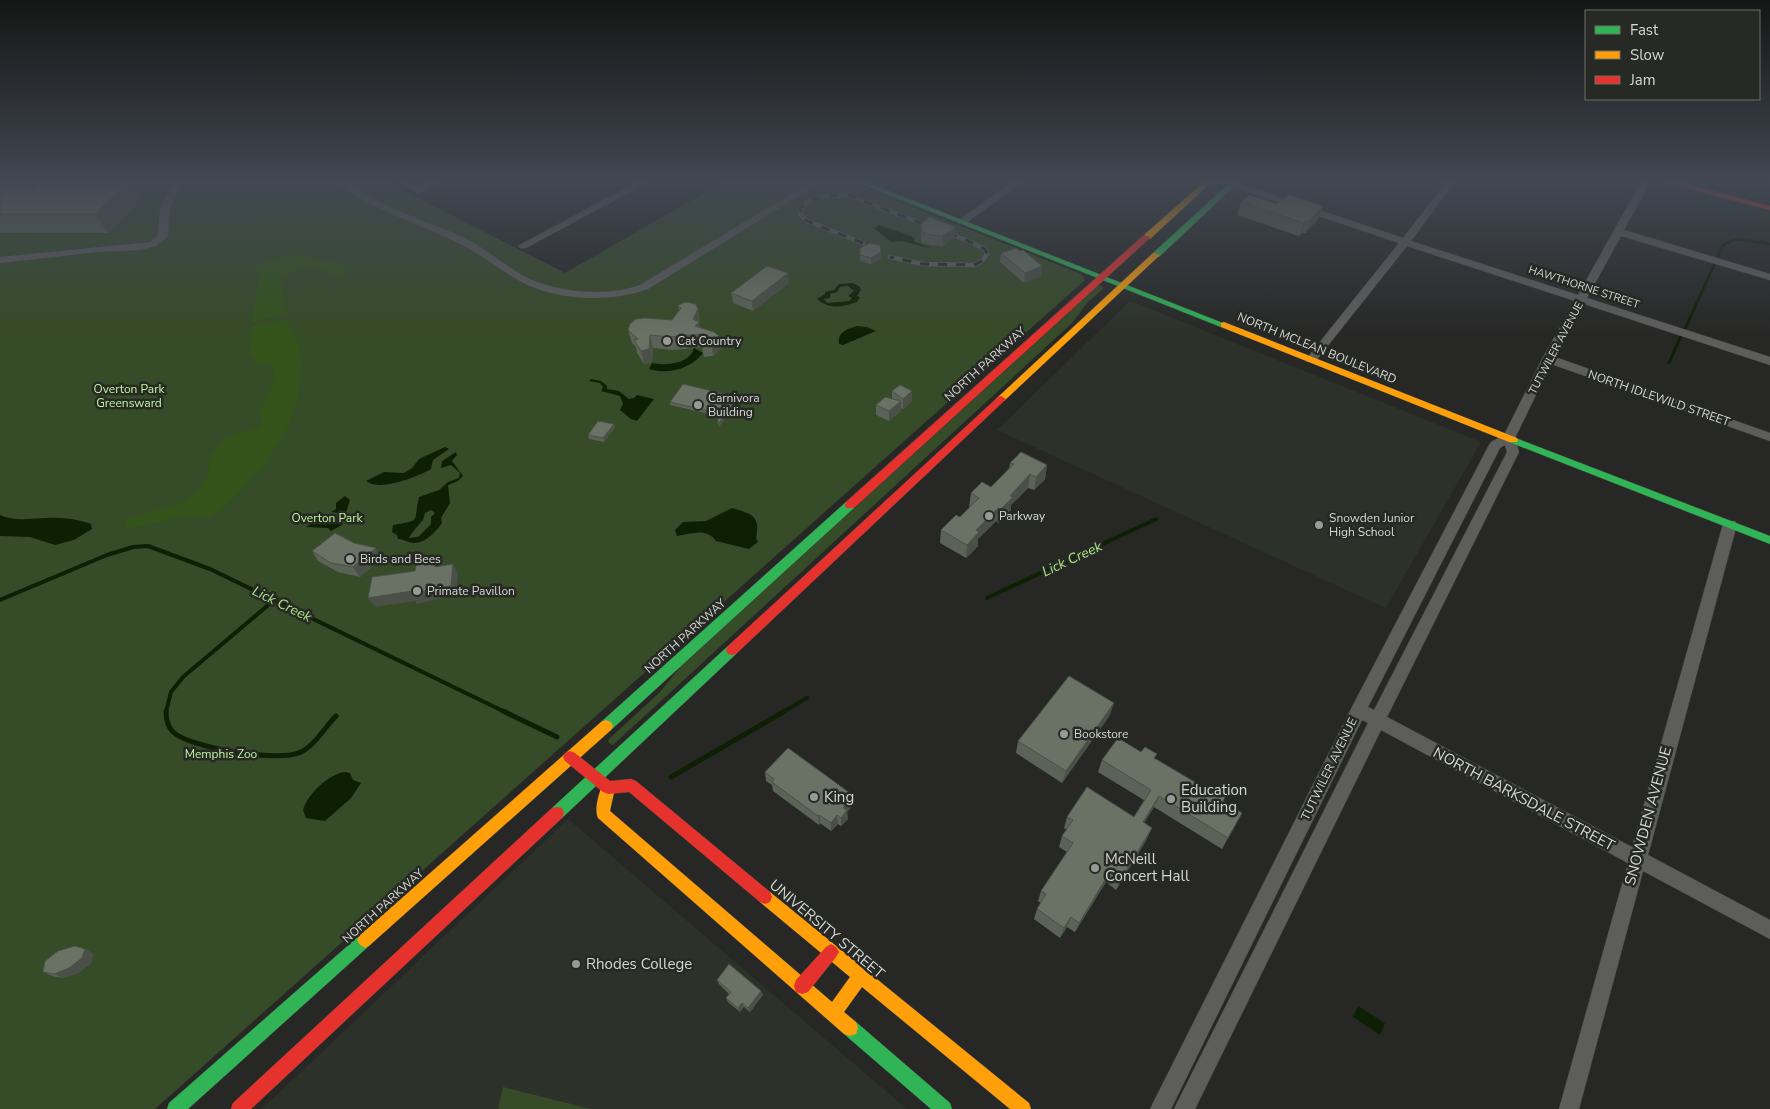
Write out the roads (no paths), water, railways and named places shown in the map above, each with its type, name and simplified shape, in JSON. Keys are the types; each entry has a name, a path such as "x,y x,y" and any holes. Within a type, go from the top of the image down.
{"main road":[{"name":"NORTH MCLEAN BOULEVARD","path":"987,232 1770,540"},
{"name":"NORTH PARKWAY","path":"175,1109 570,757 1152,232"},
{"path":"239,1109 1181,232"},
{"path":"570,757 608,788 603,813 944,1109"},
{"name":"UNIVERSITY STREET","path":"608,788 631,785 860,977 1023,1109"},
{"path":"802,986 831,952"},
{"path":"833,1013 860,977"}],"street":[{"path":"0,260 14,260 98,249 140,248 153,244 163,236 163,232"},
{"path":"441,232 466,243 487,255 513,274 536,285 602,295 623,294 644,287 735,232"},
{"path":"523,246 550,232"},
{"name":"HAWTHORNE STREET","path":"1376,232 1770,361"},
{"path":"1310,360 1413,232"},
{"path":"1619,232 1770,277"},
{"name":"TUTWILER AVENUE","path":"1160,1109 1358,710 1495,445 1509,438 1548,359 1619,232"},
{"path":"0,266 14,260"},
{"name":"NORTH IDLEWILD STREET","path":"1548,359 1770,437"},
{"name":"TUTWILER AVENUE","path":"1184,1109 1377,720 1513,452 1509,438"},
{"name":"SNOWDEN AVENUE","path":"1569,1109 1636,859 1730,524"},
{"path":"1437,558 1455,565"},
{"name":"NORTH BARKSDALE STREET","path":"1358,710 1770,930"},
{"path":"1312,804 1330,814"},
{"path":"1260,908 1278,919"}],"waterway":[{"path":"1718,256 1723,245 1736,239 1770,244"},
{"path":"1685,329 1714,265"},
{"path":"1669,363 1681,336"},
{"name":"Lick Creek","path":"987,598 1156,519"},
{"name":"Lick Creek","path":"0,600 107,555 133,547 148,546 210,569 505,712"},
{"path":"166,712 171,692 183,677 273,601"},
{"path":"783,712 807,698"},
{"name":"Lick Creek","path":"503,711 557,737"},
{"path":"671,777 785,711"},
{"path":"166,712 169,727 182,738 235,752 274,756 290,755 306,749 336,716"}],"railway":[{"path":"834,232 863,243"},
{"path":"890,257 923,264 974,265 982,261 987,254 985,249 944,232"}],"place":[{"name":"Cat Country","path":"667,341"},
{"name":"Carnivora Building","path":"698,405"},
{"name":"Parkway","path":"989,516"},
{"name":"Snowden Junior High School","path":"1319,525"},
{"name":"Birds and Bees","path":"350,559"},
{"name":"Primate Pavillon","path":"417,591"},
{"name":"Bookstore","path":"1064,734"},
{"name":"King","path":"814,797"},
{"name":"Education Building","path":"1171,799"},
{"name":"McNeill Concert Hall","path":"1095,868"},
{"name":"Rhodes College","path":"576,964"}],"park label":[{"name":"Overton Park Greensward","path":"129,396"},
{"name":"Overton Park","path":"327,518"},
{"name":"Memphis Zoo","path":"221,754"}]}
